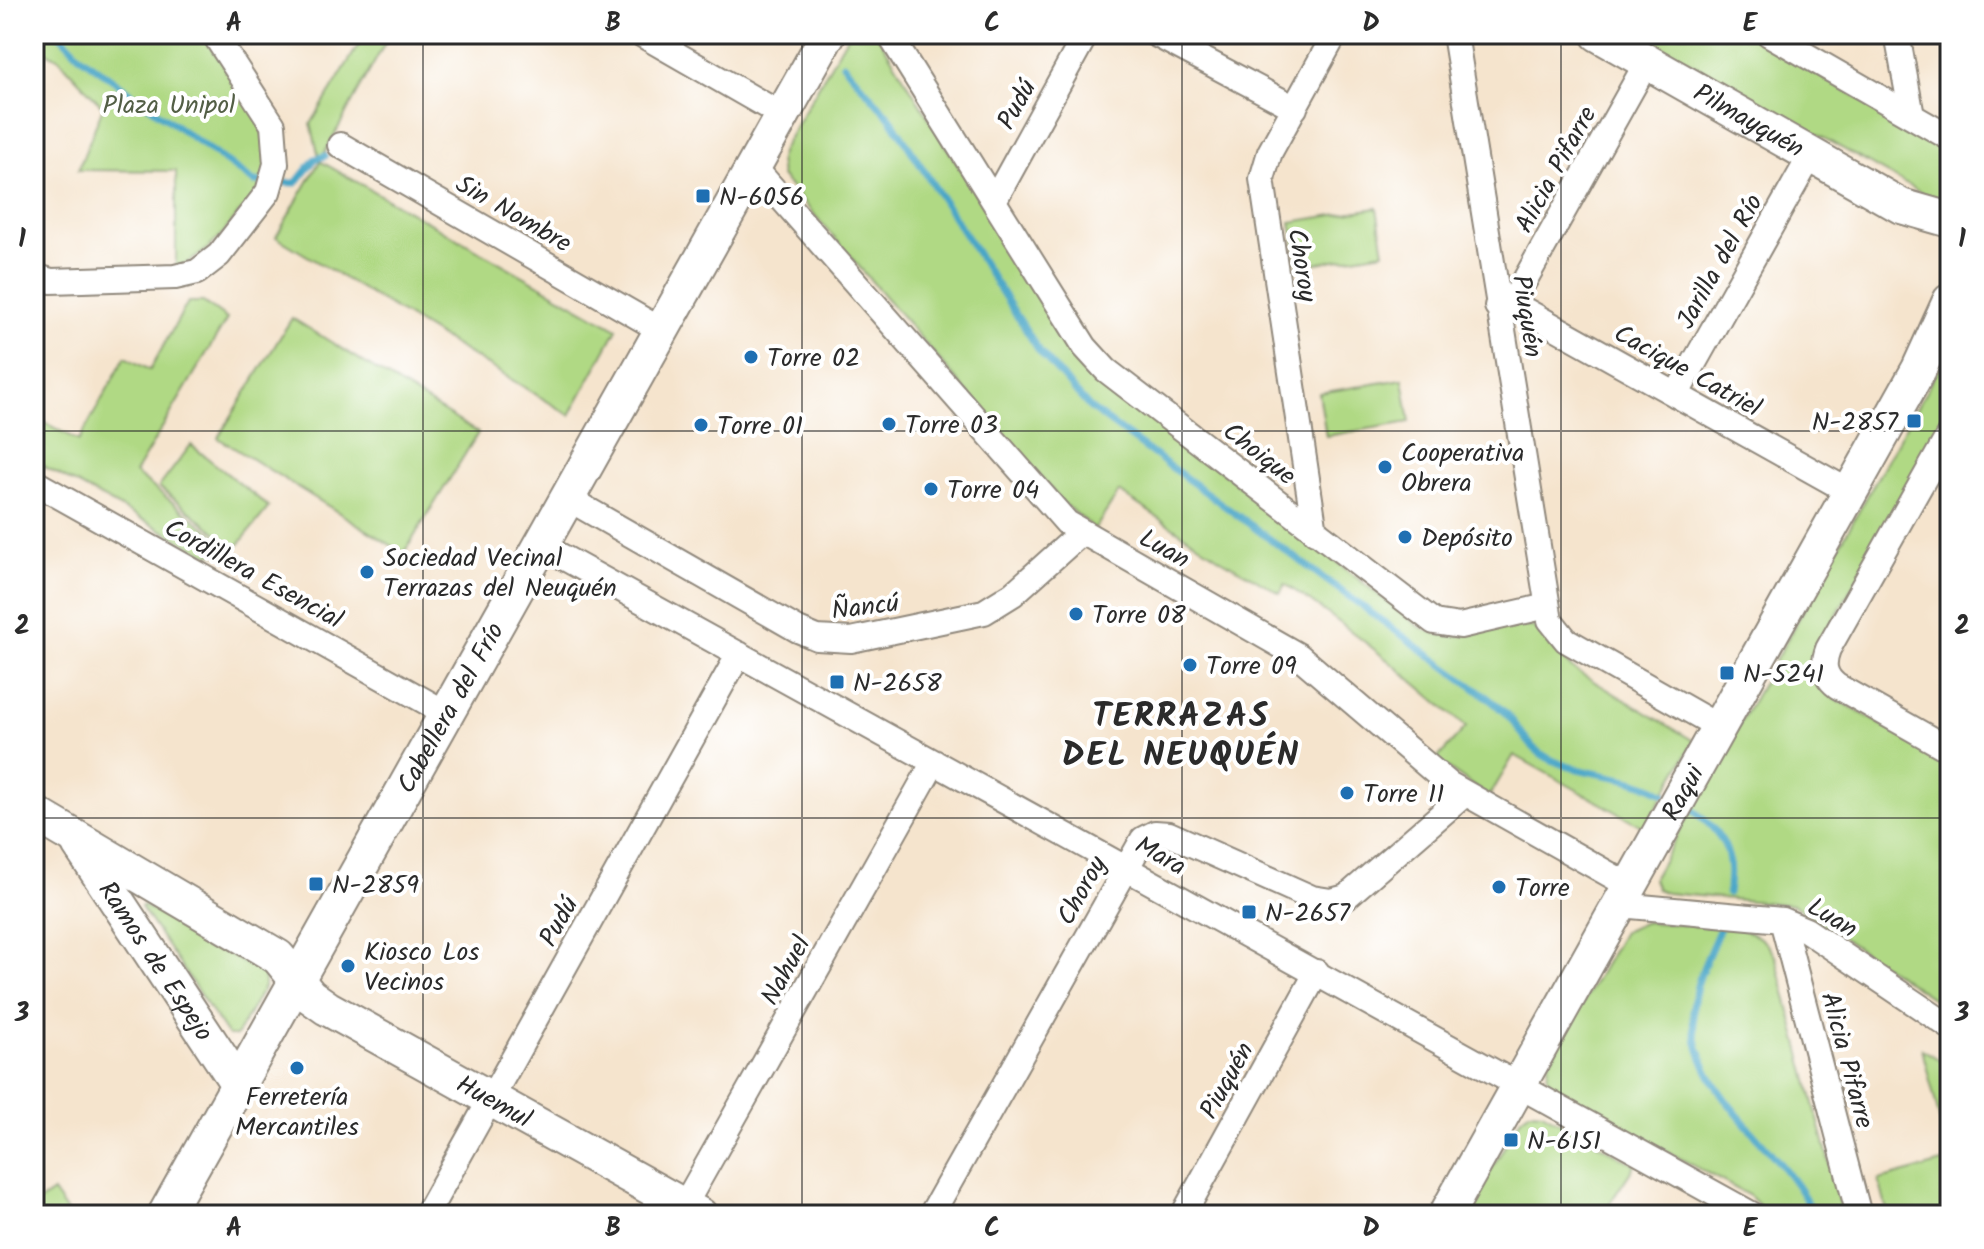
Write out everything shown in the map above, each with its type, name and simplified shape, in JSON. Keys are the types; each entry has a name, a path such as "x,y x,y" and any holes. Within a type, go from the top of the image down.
{"street":[{"path":"34,276 51,281 175,277 197,272 219,255 273,183 276,146 273,125 214,34"},
{"path":"641,34 782,115"},
{"name":"Cabellera del Frío","path":"165,1215 828,34"},
{"name":"Choique","path":"889,34 1095,359 1434,622 1460,626 1547,606"},
{"name":"Pudú","path":"994,201 1086,34"},
{"path":"1155,34 1295,108 1335,34"},
{"name":"Piuquén","path":"1455,34 1504,305 1547,606"},
{"name":"Pilmayquén","path":"1598,34 1901,206 1950,243"},
{"path":"1769,34 1950,138"},
{"path":"1897,34 1912,116"},
{"name":"Alicia Pifarre","path":"1504,305 1647,62"},
{"name":"Choroy","path":"1295,108 1270,152 1262,179 1315,532"},
{"name":"Sin Nombre","path":"340,145 661,330"},
{"name":"Jarilla del Río","path":"1676,395 1811,155"},
{"name":"Luan","path":"753,166 1042,498 1081,533 1299,656 1432,772 1625,895 1782,920 1806,930 1950,1027"},
{"name":"Pilmayquén","path":"1901,206 1950,220"},
{"name":"Raqui","path":"1446,1215 1919,369 1950,301"},
{"name":"Cacique Catriel","path":"1504,305 1676,395 1850,492"},
{"name":"Raqui","path":"1919,369 1950,338"},
{"path":"1950,433 1940,475 1828,649 1825,670 1837,686 1950,750"},
{"name":"Cordillera Esencial","path":"34,482 446,713"},
{"name":"Ñancú","path":"567,498 798,630 837,641 984,612 1013,594 1081,533"},
{"name":"Mara","path":"541,545 1753,1215"},
{"path":"1547,606 1559,635 1719,727"},
{"name":"Pudú","path":"426,1215 739,654"},
{"name":"Nahuel","path":"692,1211 934,762"},
{"name":"Choroy","path":"931,1215 1143,839 1162,832 1312,898 1340,900 1465,794"},
{"name":"Ramos de Espejo","path":"34,813 270,951 296,979"},
{"name":"Ramos de Espejo","path":"75,837 238,1084"},
{"name":"Alicia Pifarre","path":"1782,920 1859,1215"},
{"name":"Piuquén","path":"1183,1215 1317,972"},
{"name":"Huemul","path":"296,979 327,1008 692,1211"}],"green space":[{"name":"Plaza Unipol","path":"34,34 201,34 238,85 260,123 266,143 267,163 259,191 204,252 176,268 176,171 78,170 103,107 59,59 34,45"},
{"path":"365,34 390,34 320,161 311,124"},
{"path":"877,34 1071,348 1085,364 1418,626 1448,636 1518,626 1534,627 1570,667 1694,741 1645,828 1514,755 1489,797 1436,760 1466,727 1378,652 1309,600 1285,584 1280,593 1221,559 1119,492 1095,529 1061,501 781,176 779,159 782,150 848,35"},
{"path":"1639,34 1746,34 1950,150 1950,209"},
{"path":"320,161 617,329 570,415 276,237"},
{"path":"1377,208 1384,252 1298,266 1291,222"},
{"path":"188,302 203,302 227,319 135,473 241,556 206,554 34,461 34,417 79,441 125,357 150,370"},
{"path":"292,318 478,433 404,553 218,438"},
{"path":"1950,348 1950,412 1822,641 1815,670 1818,683 1829,695 1950,763 1950,1010 1794,905 1667,893 1657,889 1653,879"},
{"path":"1403,379 1410,422 1326,436 1319,393"},
{"path":"191,445 269,507 236,548 159,487"},
{"path":"143,905 264,975 264,987 236,1036 228,1036 141,907"},
{"path":"1645,922 1741,929 1757,936 1773,953 1843,1215 1769,1215 1750,1196 1555,1091 1547,1078 1549,1062 1623,932"},
{"path":"1922,1049 1950,1066 1950,1160"},
{"path":"1530,1111 1542,1112 1635,1165 1602,1215 1465,1215 1521,1118"},
{"path":"1950,1161 1950,1215 1888,1215 1879,1180"},
{"path":"53,1192 69,1215 34,1215 34,1205"}],"waterway":[{"path":"59,34 81,57 254,182 296,183 315,159 325,156"},
{"path":"843,64 891,119 1040,352 1090,408 1487,697 1542,754 1577,769 1636,782 1665,794"},
{"path":"1690,808 1711,826 1724,844 1730,866 1728,893"},
{"path":"1720,928 1695,993 1693,1015 1697,1045 1723,1097 1781,1165 1814,1215"}],"place":[{"name":"N-6056","path":"703,196"},
{"name":"Torre 02","path":"751,357"},
{"name":"N-2857","path":"1914,421"},
{"name":"Torre 03","path":"889,424"},
{"name":"Torre 01","path":"701,425"},
{"name":"Cooperativa Obrera","path":"1385,467"},
{"name":"Torre 04","path":"931,489"},
{"name":"Depósito","path":"1405,537"},
{"name":"Sociedad Vecinal Terrazas del Neuquén","path":"367,572"},
{"name":"Torre 08","path":"1076,614"},
{"name":"Torre 09","path":"1190,665"},
{"name":"N-5241","path":"1727,673"},
{"name":"N-2658","path":"837,682"},
{"name":"Torre 11","path":"1347,793"},
{"name":"N-2859","path":"316,884"},
{"name":"Torre","path":"1499,887"},
{"name":"N-2657","path":"1249,912"},
{"name":"Kiosco Los Vecinos","path":"348,966"},
{"name":"Ferretería Mercantiles","path":"297,1068"},
{"name":"N-6151","path":"1511,1140"}],"district":[{"name":"TERRAZAS DEL NEUQUÉN","path":"1181,734"}]}
